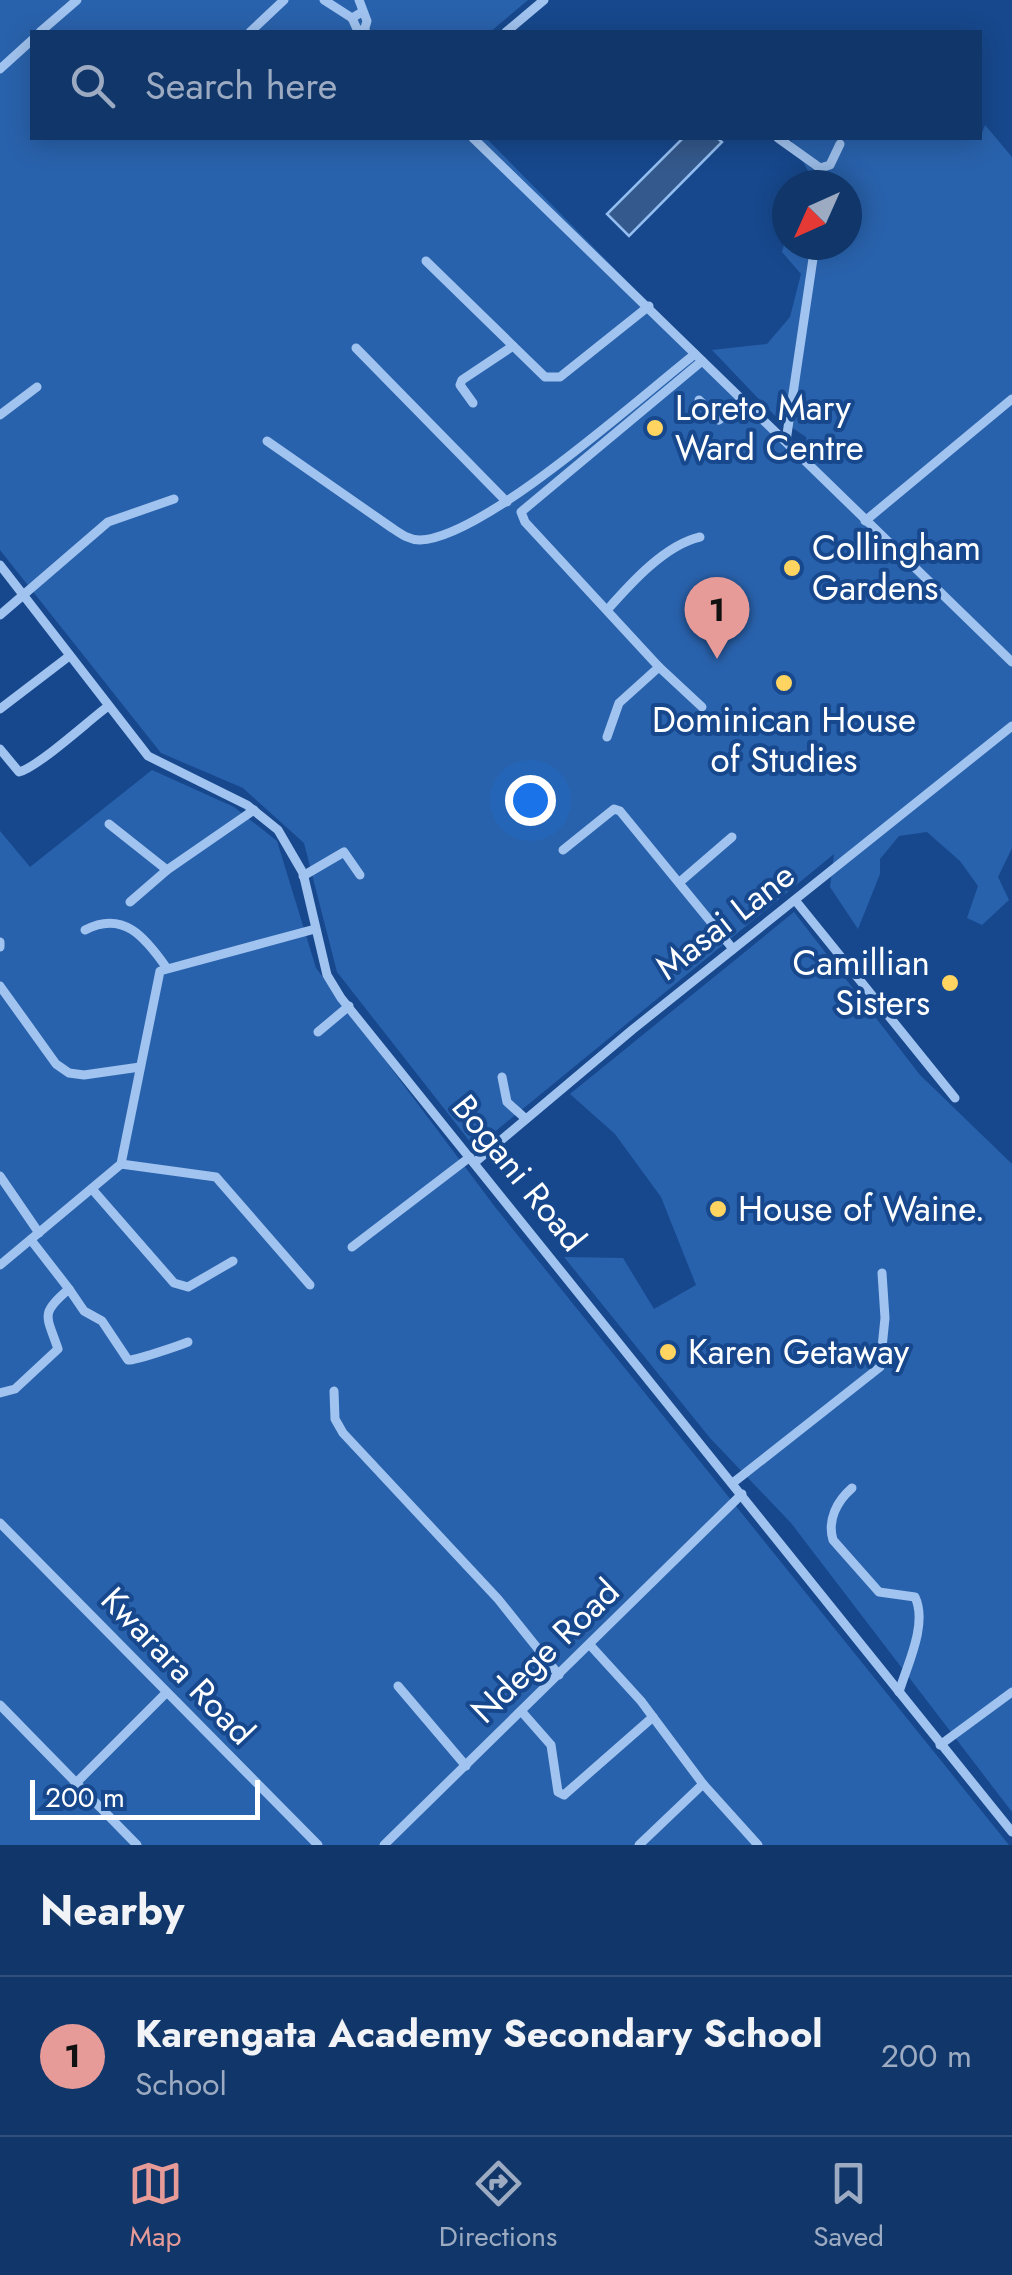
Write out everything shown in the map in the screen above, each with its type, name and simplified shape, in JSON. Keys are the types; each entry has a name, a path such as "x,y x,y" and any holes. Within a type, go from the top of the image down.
{"street":[{"path":"42,30 77,0"},
{"path":"252,30 284,0"},
{"path":"324,0 352,18 357,30"},
{"path":"359,0 368,22 366,30"},
{"path":"508,30 544,0"},
{"path":"352,18 362,12"},
{"path":"0,69 30,42"},
{"path":"475,140 1012,662"},
{"path":"781,140 820,168 830,165 840,144"},
{"path":"786,441 813,260"},
{"path":"426,261 545,377 560,377 649,306"},
{"path":"473,403 460,386 462,380 513,346"},
{"path":"356,348 507,502"},
{"path":"267,441 409,538 432,537 507,502 699,358"},
{"path":"699,358 521,512 524,522 659,667 702,707"},
{"path":"0,414 37,387"},
{"path":"865,520 1012,398"},
{"path":"699,400 719,420 743,401"},
{"path":"0,614 108,522 174,500"},
{"path":"608,610 631,583 680,545 700,537"},
{"name":"Bogani Road","path":"0,565 68,657 158,763 254,810 287,842 303,876 328,974 348,1006 1012,1832"},
{"path":"0,709 68,657"},
{"path":"607,737 619,703 659,667"},
{"path":"0,749 19,772 32,768 41,756 108,707"},
{"name":"Masai Lane","path":"352,1247 526,1119 1012,726"},
{"path":"130,902 167,870 254,810"},
{"path":"564,850 617,810 681,880 733,949"},
{"path":"109,824 167,870"},
{"path":"681,880 732,837"},
{"path":"303,876 344,852 360,875"},
{"path":"795,900 955,1098"},
{"path":"85,930 114,920 146,942 166,967"},
{"path":"0,1265 120,1164 155,977 166,967 314,928"},
{"path":"0,986 56,1064 69,1073 140,1067"},
{"path":"318,1032 348,1006"},
{"path":"502,1077 507,1102 526,1119"},
{"path":"120,1164 216,1177 310,1285"},
{"path":"0,1176 79,1306 102,1321 128,1360 138,1361 165,1346 188,1342"},
{"path":"92,1189 174,1283 188,1287 233,1261"},
{"path":"734,1482 880,1367 886,1318 882,1274"},
{"path":"0,1393 15,1390 56,1352 46,1320 48,1308 68,1289"},
{"path":"334,1390 335,1418 343,1433 498,1599 559,1676"},
{"path":"852,1488 836,1509 830,1531 834,1540 879,1592 916,1597 919,1604 916,1635 899,1692"},
{"name":"Ndege Road","path":"384,1845 742,1494"},
{"name":"Kwarara Road","path":"0,1523 318,1845"},
{"path":"590,1645 758,1845"},
{"path":"398,1686 466,1766"},
{"path":"940,1745 1012,1692"},
{"path":"75,1784 166,1693"},
{"path":"0,1705 137,1845"},
{"path":"522,1712 551,1745 558,1792 564,1795 653,1717"},
{"path":"639,1845 703,1784"},
{"path":"393,1836 403,1845"}],"shaded area":[{"path":"0,0 528,0 492,30 30,30 30,140 488,140 808,465 806,437 776,417 712,350 767,344 790,317 801,274 789,260 862,260 862,170 807,170 791,140 982,140 985,125 1012,157 1012,848 998,877 1009,900 982,925 967,918 978,886 960,861 927,832 899,836 880,859 880,874 858,929 830,887 834,854 475,1148 337,972 304,843 243,788 161,753 0,550"},
{"path":"681,140 722,142 629,236 607,214"},
{"path":"152,770 234,807 277,841 316,968 495,1207 1009,1845 0,1845 0,831 30,867"},
{"path":"794,912 920,1075 1012,1164 1012,1812 791,1523 710,1438 564,1257 623,1258 654,1309 696,1285 661,1197 615,1134 570,1094"}],"place":[{"name":"Loreto Mary Ward Centre","path":"655,428"},
{"name":"Collingham Gardens","path":"792,568"},
{"name":"Karengata Academy Secondary School","path":"717,659"},
{"name":"Dominican House of Studies","path":"784,683"},
{"name":"Camillian Sisters","path":"950,983"},
{"name":"House of Waine.","path":"718,1209"},
{"name":"Karen Getaway","path":"668,1352"}]}
